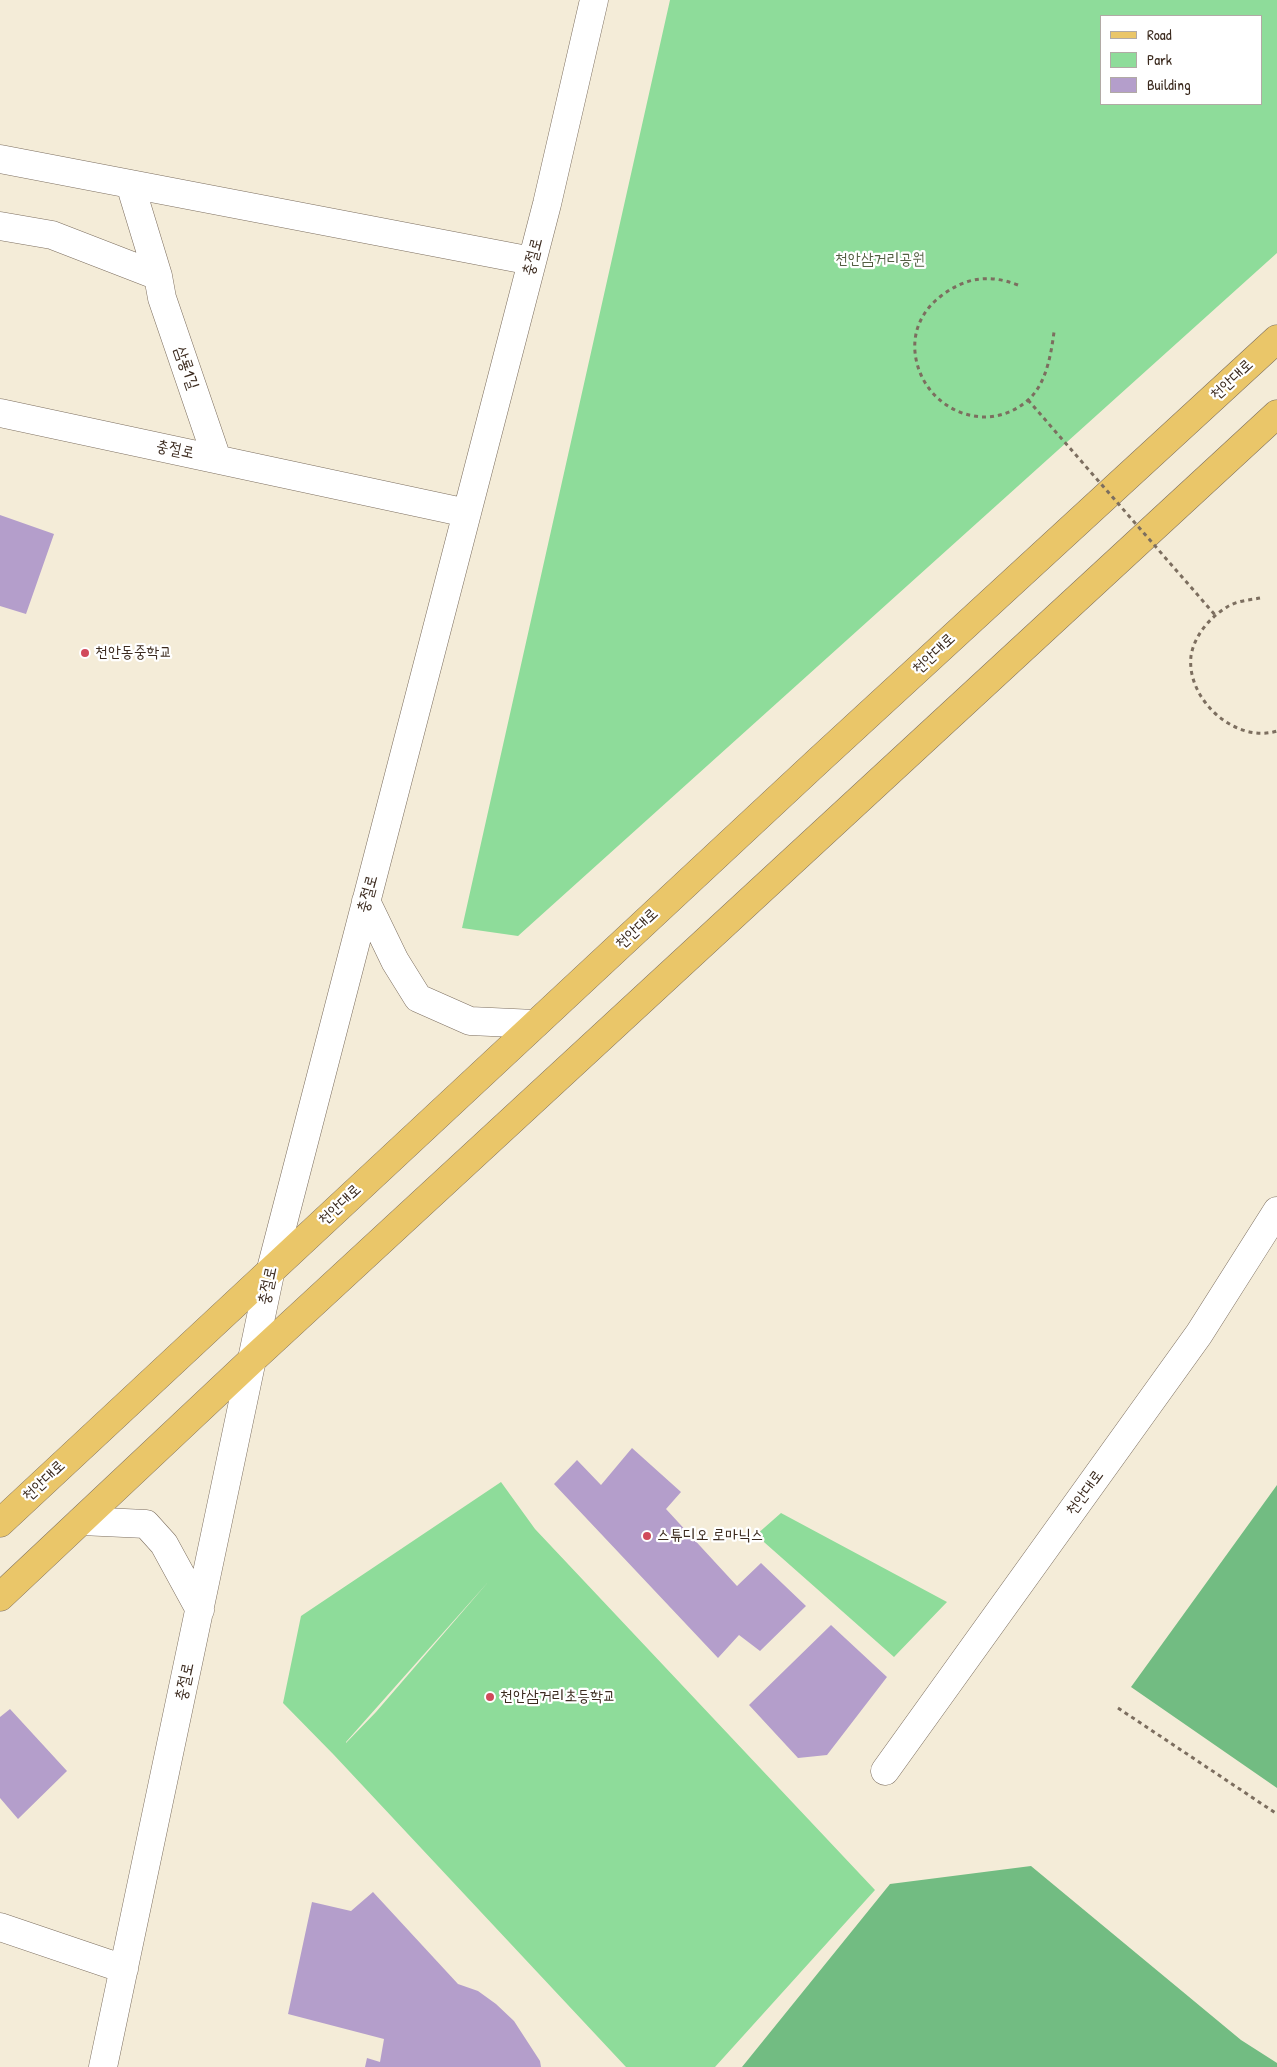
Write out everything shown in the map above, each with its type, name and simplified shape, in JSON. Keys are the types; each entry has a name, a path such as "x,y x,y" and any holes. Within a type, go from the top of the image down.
{"main road":[{"name":"천안대로","path":"0,1523 535,1024 1277,339"},
{"path":"0,1597 254,1359 1277,414"}],"street":[{"name":"충절로","path":"103,2067 254,1359 271,1269 532,261 594,0"},
{"path":"0,159 532,261"},
{"name":"삼룡1길","path":"130,184 158,276 162,298 217,459"},
{"path":"0,226 52,235 158,276"},
{"name":"충절로","path":"0,413 467,513"},
{"path":"366,901 395,961 418,998 470,1021 535,1024"},
{"name":"천안대로","path":"885,1771 1199,1334 1277,1211"},
{"path":"80,1521 146,1524 164,1544 200,1610"},
{"path":"0,1927 124,1969"}],"path":[{"path":"1018,284 1004,279 988,277 970,279 953,286 934,301 919,322 915,335 916,366 926,386 944,404 957,413 971,416 1001,416 1028,400 1043,378 1052,354 1054,332"},
{"path":"1028,400 1216,616"},
{"path":"1260,598 1227,607 1216,616 1197,638 1191,656 1199,690 1220,717 1234,727 1252,732 1277,730"},
{"path":"1118,1708 1277,1814"}],"green space":[{"name":"천안삼거리공원","path":"670,0 1277,0 1277,253 518,936 462,928"},
{"name":"천안삼거리초등학교","path":"501,1482 535,1529 875,1890 715,2067 626,2067 283,1703 301,1616","holes":["489,1581 376,1712 346,1743"]},
{"path":"1277,1485 1277,1788 1131,1687"},
{"path":"781,1513 947,1602 894,1657 756,1535"},
{"path":"1031,1866 1241,2040 1277,2063 1277,2067 742,2067 890,1884"}],"building":[{"path":"0,515 54,534 26,614 0,606"},
{"name":"스튜디오 로마닉스","path":"632,1448 681,1492 666,1509 737,1586 761,1563 806,1606 760,1651 739,1635 718,1658 554,1484 577,1460 601,1485"},
{"path":"831,1625 887,1677 827,1755 798,1758 749,1705"},
{"path":"10,1709 67,1771 18,1819 0,1798 0,1717"},
{"path":"373,1892 458,1984 478,1991 496,2004 514,2021 540,2061 541,2067 365,2067 367,2058 380,2062 384,2039 288,2014 312,1902 351,1911"}],"place":[{"name":"천안동중학교","path":"85,653"},
{"name":"스튜디오 로마닉스","path":"647,1536"},
{"name":"천안삼거리초등학교","path":"490,1697"}]}
